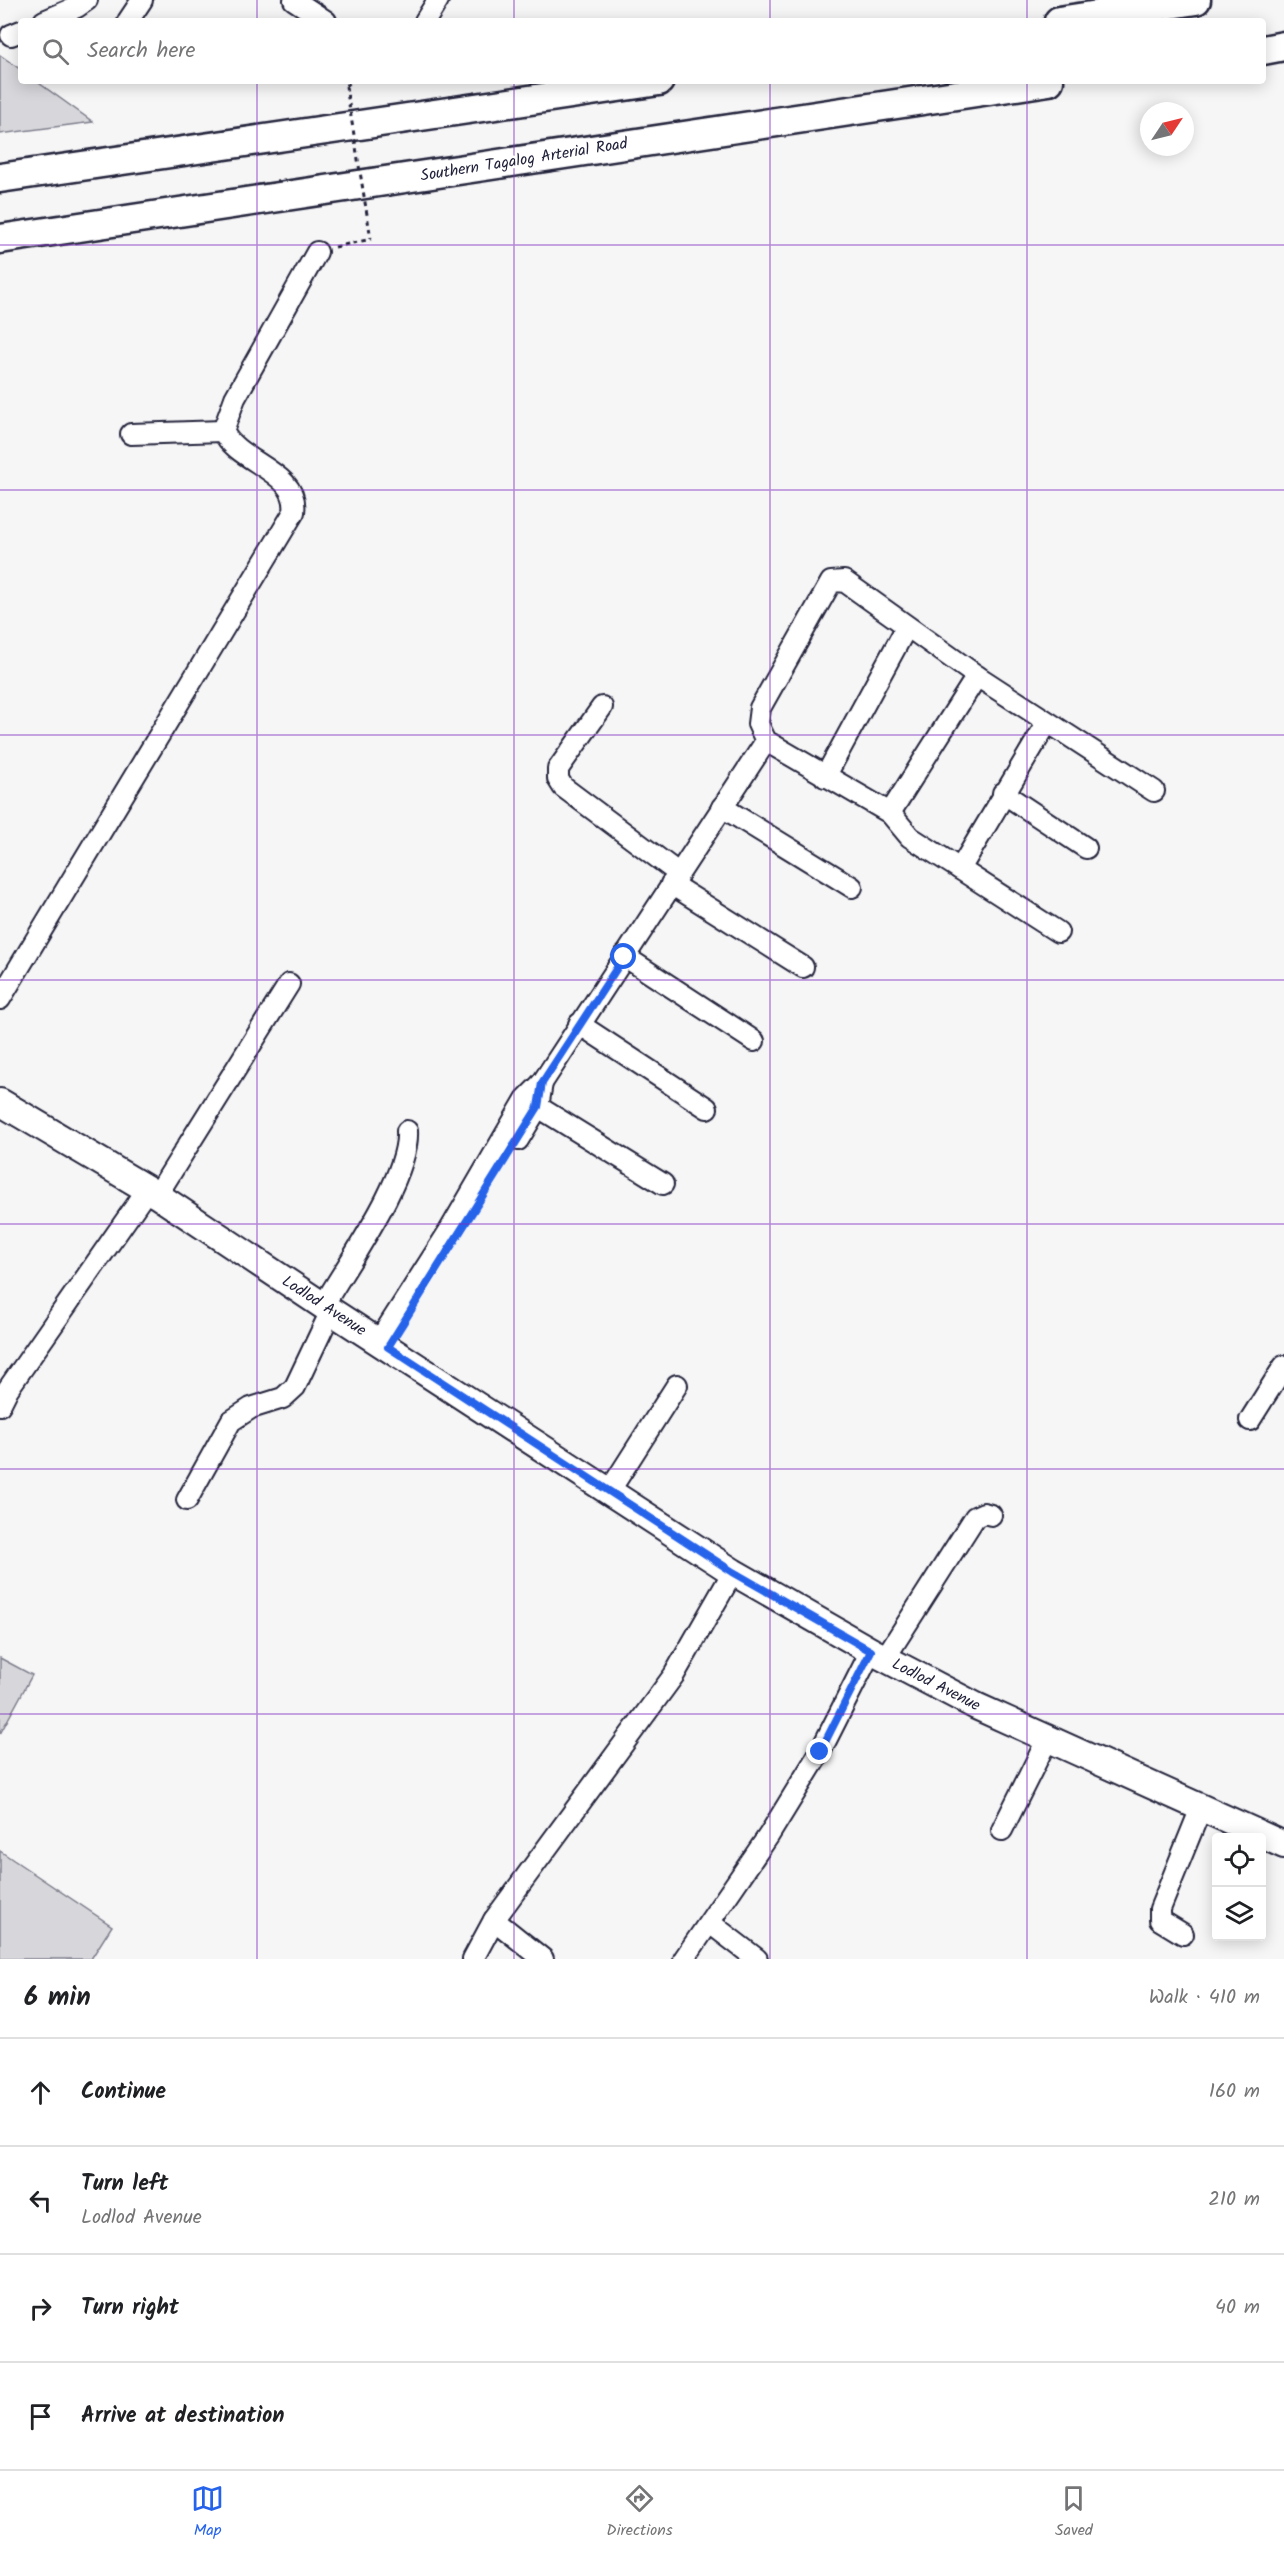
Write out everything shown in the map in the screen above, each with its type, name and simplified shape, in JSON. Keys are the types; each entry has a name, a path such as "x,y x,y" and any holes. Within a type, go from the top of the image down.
{"highway":[{"path":"1079,18 1196,0"},
{"path":"1266,49 1284,46"},
{"path":"0,178 638,84"},
{"name":"Southern Tagalog Arterial Road","path":"0,239 1029,84"}],"main road":[{"name":"Lodlod Avenue","path":"0,1102 152,1192 733,1572 878,1655 1047,1740 1284,1845"}],"street":[{"path":"52,18 77,8 87,0"},
{"path":"294,0 321,18"},
{"path":"427,18 438,0"},
{"path":"0,999 294,512 293,493 285,483 242,453 227,440 223,431 235,398 317,252"},
{"path":"131,434 223,431"},
{"path":"1058,932 910,837 890,813 765,741 758,724 759,708 831,582 844,581 906,628 1047,723 1154,791"},
{"path":"825,777 906,628"},
{"path":"890,813 977,676"},
{"path":"603,706 558,769 558,779 563,787 674,879 803,967"},
{"path":"960,869 1003,793 1047,723"},
{"path":"383,1344 452,1236 579,1024 765,741"},
{"path":"1003,793 1086,849"},
{"path":"722,807 852,887"},
{"path":"624,957 754,1041"},
{"path":"0,1405 8,1389 152,1192 289,984"},
{"path":"579,1024 706,1108"},
{"path":"532,1103 663,1184"},
{"path":"187,1500 231,1421 251,1408 283,1398 295,1387 327,1308 405,1157 407,1131"},
{"path":"1250,1420 1284,1365"},
{"path":"610,1491 677,1385"},
{"path":"684,1959 710,1923 820,1752 878,1655 975,1517 984,1513 991,1515"},
{"path":"473,1959 494,1920 674,1675 733,1572"},
{"path":"1002,1830 1047,1740"},
{"path":"1183,1934 1160,1920 1160,1909 1201,1809"},
{"path":"494,1920 543,1959"},
{"path":"710,1923 757,1959"}],"path":[{"path":"317,252 371,238 346,86 348,84"}],"shaded area":[{"path":"0,55 18,68 18,84 40,84 93,122 0,134"},
{"path":"0,1658 32,1675 0,1734"},
{"path":"0,1851 112,1926 91,1959 0,1959"}],"route":[{"path":"624,957 542,1083 538,1107 388,1347 733,1572 871,1651 820,1752"}]}
